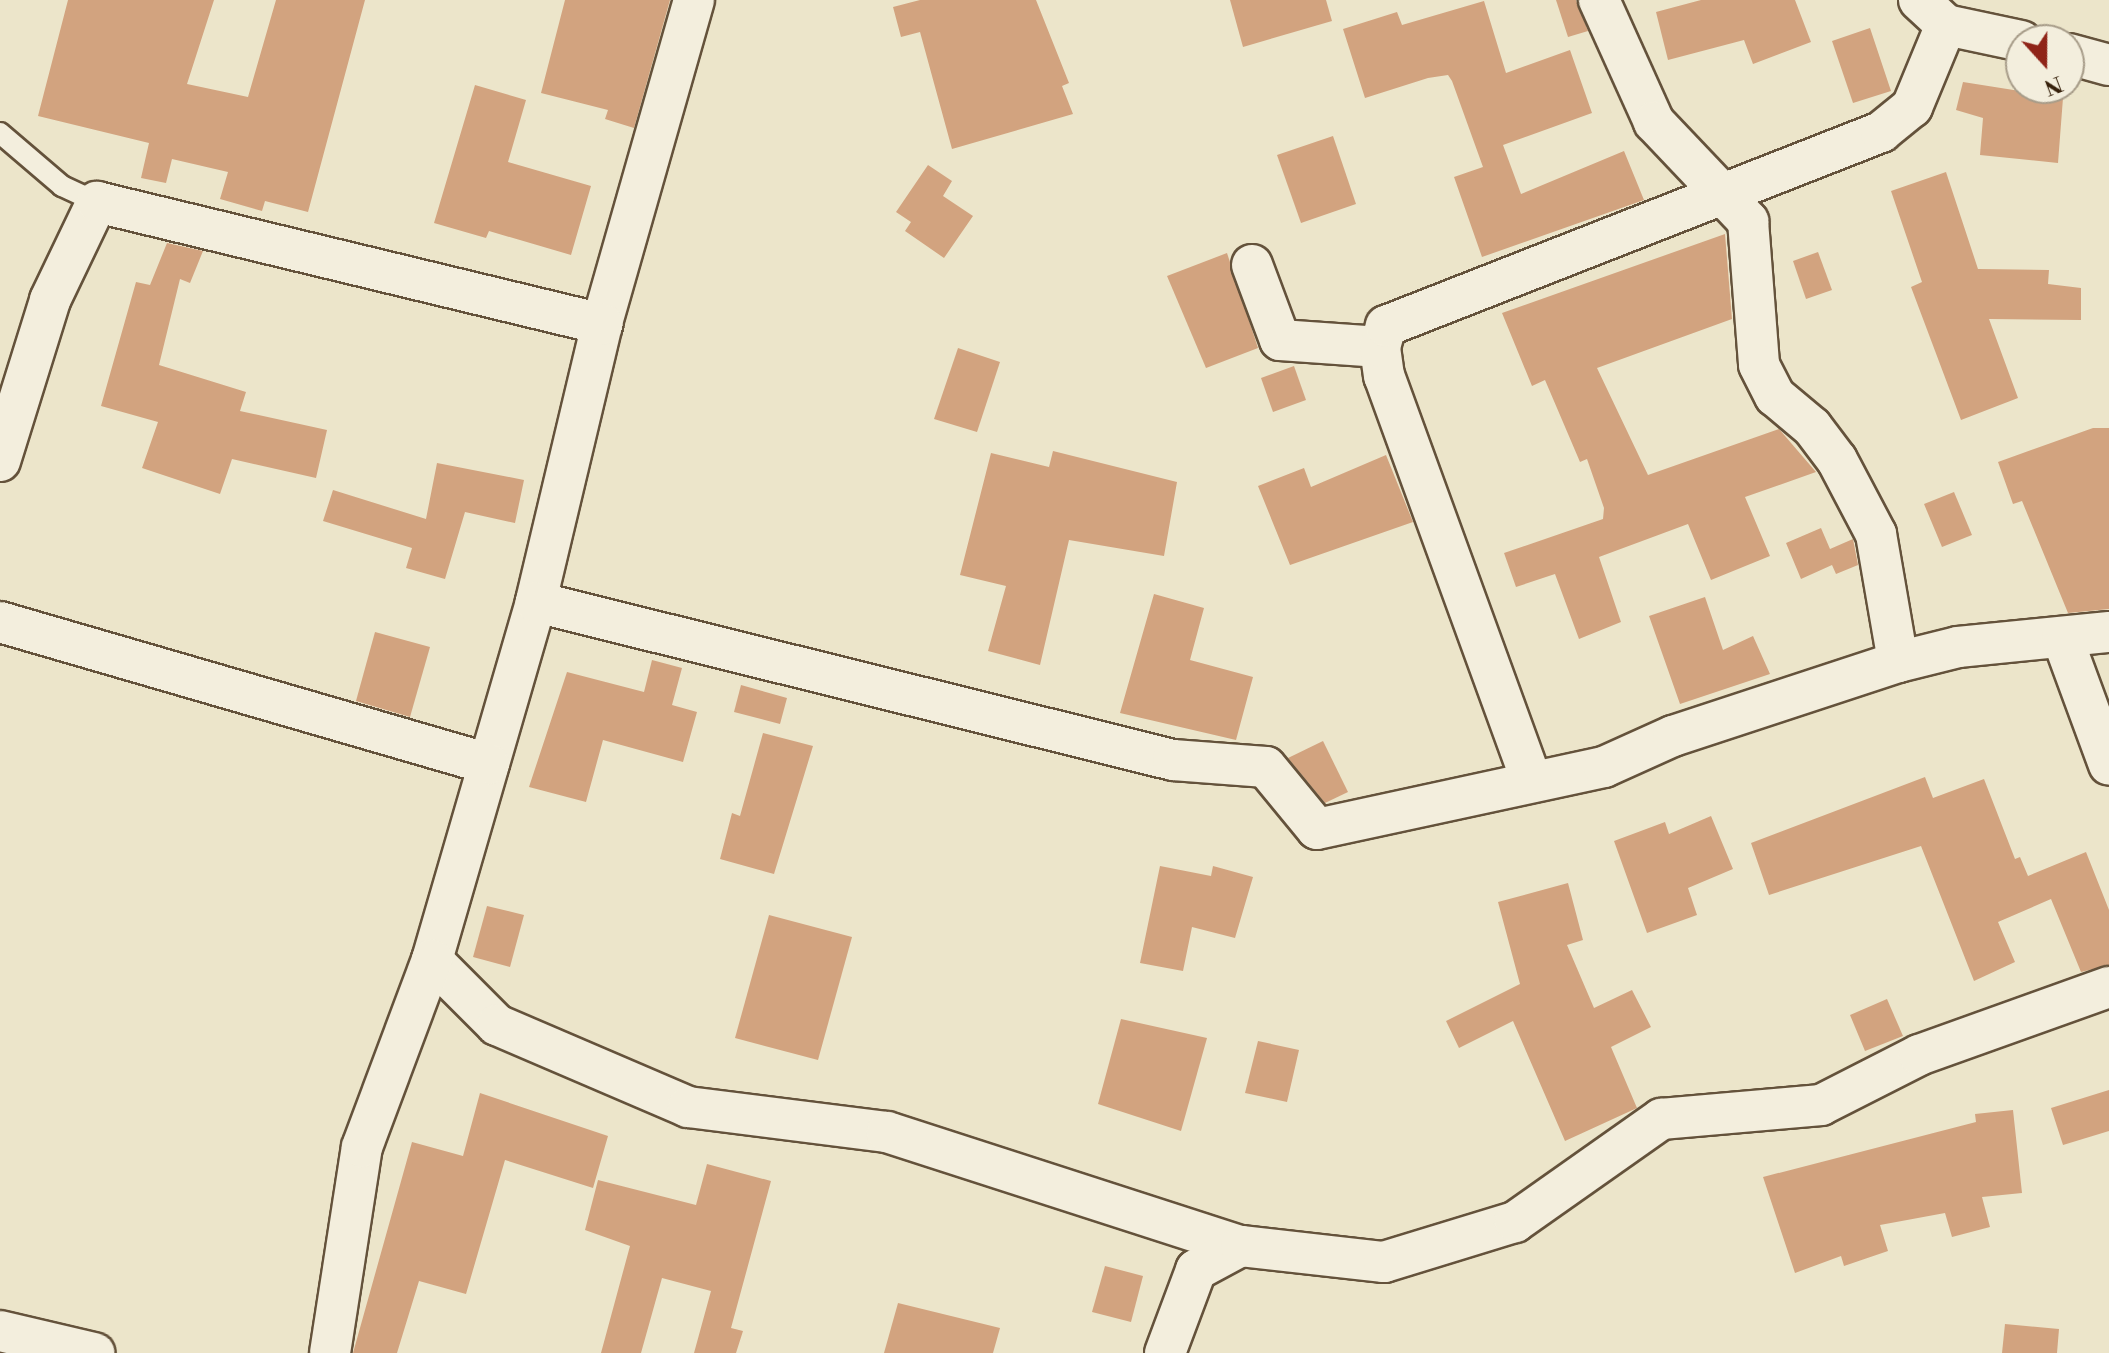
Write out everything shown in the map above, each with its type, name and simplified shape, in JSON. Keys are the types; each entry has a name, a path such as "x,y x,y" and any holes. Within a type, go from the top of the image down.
{"street":[{"path":"330,1353 362,1147 432,960 536,602 602,324 694,0"},
{"path":"1599,0 1654,122 1725,193 1748,221 1754,246 1759,365 1775,396 1812,427 1837,460 1876,534 1898,662"},
{"path":"1532,782 1384,376 1380,347 1386,326 1406,313 1881,132 1912,107 1932,12 2005,36"},
{"path":"2085,58 2109,65"},
{"path":"0,461 50,300 97,202 602,324"},
{"path":"1252,265 1280,340 1380,347"},
{"path":"536,602 1173,760 1266,767 1317,829 1604,767 1673,736 1898,662 1958,647 2109,632"},
{"path":"0,622 489,764"},
{"path":"2062,637 2109,765"},
{"path":"432,960 497,1025 688,1107 887,1132 1241,1246 1384,1262 1515,1222 1661,1119 1821,1105 1919,1055 2109,987"},
{"path":"1165,1353 1196,1270 1241,1246"},
{"path":"0,1331 94,1353"}],"lane":[{"path":"0,133 62,186 97,202"}],"building":[{"path":"68,0 214,0 187,84 248,97 276,0 365,0 308,212 265,201 262,211 220,199 228,172 172,159 166,183 141,178 149,143 38,116"},
{"path":"565,0 670,0 634,128 605,119 608,110 541,93"},
{"path":"920,0 1036,0 1069,83 1062,86 1073,114 952,149 920,32 901,37 893,7"},
{"path":"1230,0 1326,0 1332,21 1243,47"},
{"path":"1556,0 1576,0 1588,31 1568,37"},
{"path":"1701,0 1795,0 1811,42 1753,64 1744,40 1668,60 1656,12"},
{"path":"1484,1 1506,73 1570,50 1592,113 1503,145 1521,194 1624,151 1644,200 1482,257 1454,177 1483,167 1452,81 1448,75 1428,78 1365,98 1343,29 1397,12 1402,25"},
{"path":"1870,28 1891,91 1853,103 1832,41"},
{"path":"1963,82 2005,89 2005,104 2063,104 2058,163 1980,155 1983,118 1956,110"},
{"path":"475,85 526,100 508,162 591,186 571,255 489,231 486,238 434,223"},
{"path":"1333,136 1356,204 1301,223 1277,155"},
{"path":"928,165 952,181 943,196 973,216 944,258 905,231 911,222 896,212"},
{"path":"1946,172 1978,269 2049,270 2048,284 2081,288 2081,320 1989,319 2018,398 1961,420 1911,287 1922,282 1891,191"},
{"path":"1725,234 1732,319 1597,368 1648,475 1779,429 1816,472 1745,497 1770,556 1711,580 1688,524 1599,557 1621,622 1579,639 1555,574 1516,587 1504,553 1603,519 1604,508 1587,459 1580,462 1545,380 1532,386 1502,313"},
{"path":"167,243 203,251 190,283 180,279 159,365 246,392 240,411 327,430 316,478 232,459 220,494 142,468 158,422 101,406 136,282 150,285"},
{"path":"1818,252 1832,290 1806,299 1793,261"},
{"path":"1227,253 1258,348 1206,368 1167,276"},
{"path":"958,348 1000,362 977,432 934,419"},
{"path":"1294,366 1306,400 1273,412 1261,378"},
{"path":"2093,428 2109,428 2109,609 2068,613 2022,501 2013,504 1998,462"},
{"path":"1053,451 1177,482 1164,556 1069,540 1040,665 988,651 1006,586 960,575 991,453 1049,467"},
{"path":"1386,455 1413,522 1290,565 1258,486 1304,468 1311,487"},
{"path":"437,463 524,480 515,523 465,512 445,579 406,568 412,548 323,521 333,490 426,519"},
{"path":"1954,492 1972,535 1942,547 1924,504"},
{"path":"1821,528 1830,549 1853,539 1858,565 1836,574 1832,565 1801,579 1786,543"},
{"path":"1154,594 1204,608 1190,660 1253,677 1236,740 1120,713"},
{"path":"1705,597 1723,650 1753,636 1770,674 1680,704 1649,616"},
{"path":"375,632 430,647 410,717 356,701"},
{"path":"652,660 682,668 672,705 697,712 683,762 603,740 586,802 529,787 567,672 644,692"},
{"path":"741,685 787,698 780,724 734,712"},
{"path":"763,733 813,746 774,874 720,859 732,813 740,816"},
{"path":"1323,741 1348,792 1325,803 1288,758"},
{"path":"1925,777 1933,798 1984,779 2015,859 2020,857 2028,876 2086,852 2109,910 2109,965 2081,972 2051,899 1998,922 2015,962 1974,981 1921,846 1769,895 1751,843"},
{"path":"1711,816 1733,869 1688,888 1697,915 1647,933 1614,841 1665,822 1669,834"},
{"path":"1160,866 1211,876 1213,866 1253,877 1235,938 1192,927 1183,971 1140,963"},
{"path":"1568,883 1583,940 1567,945 1594,1008 1632,990 1651,1027 1611,1047 1637,1108 1565,1141 1513,1021 1459,1048 1446,1021 1520,984 1498,902"},
{"path":"487,906 524,915 510,967 473,957"},
{"path":"769,915 852,937 818,1060 735,1038"},
{"path":"1887,999 1903,1036 1865,1051 1850,1015"},
{"path":"1121,1019 1207,1038 1181,1131 1098,1104"},
{"path":"1258,1041 1299,1050 1287,1102 1245,1093"},
{"path":"2109,1090 2109,1131 2063,1145 2051,1108"},
{"path":"480,1093 608,1136 593,1188 505,1160 466,1294 419,1281 397,1353 353,1353 412,1142 463,1156"},
{"path":"2013,1110 2022,1193 1982,1197 1990,1227 1952,1237 1945,1213 1880,1225 1888,1251 1844,1266 1841,1256 1795,1273 1763,1177 1976,1122 1975,1114"},
{"path":"707,1164 771,1181 731,1328 743,1331 736,1353 694,1353 711,1291 662,1278 641,1353 601,1353 630,1246 585,1230 598,1180 696,1205"},
{"path":"1105,1266 1143,1276 1131,1322 1092,1312"},
{"path":"898,1303 1000,1328 993,1353 884,1353"},
{"path":"2005,1324 2059,1329 2057,1353 2002,1353"}]}
